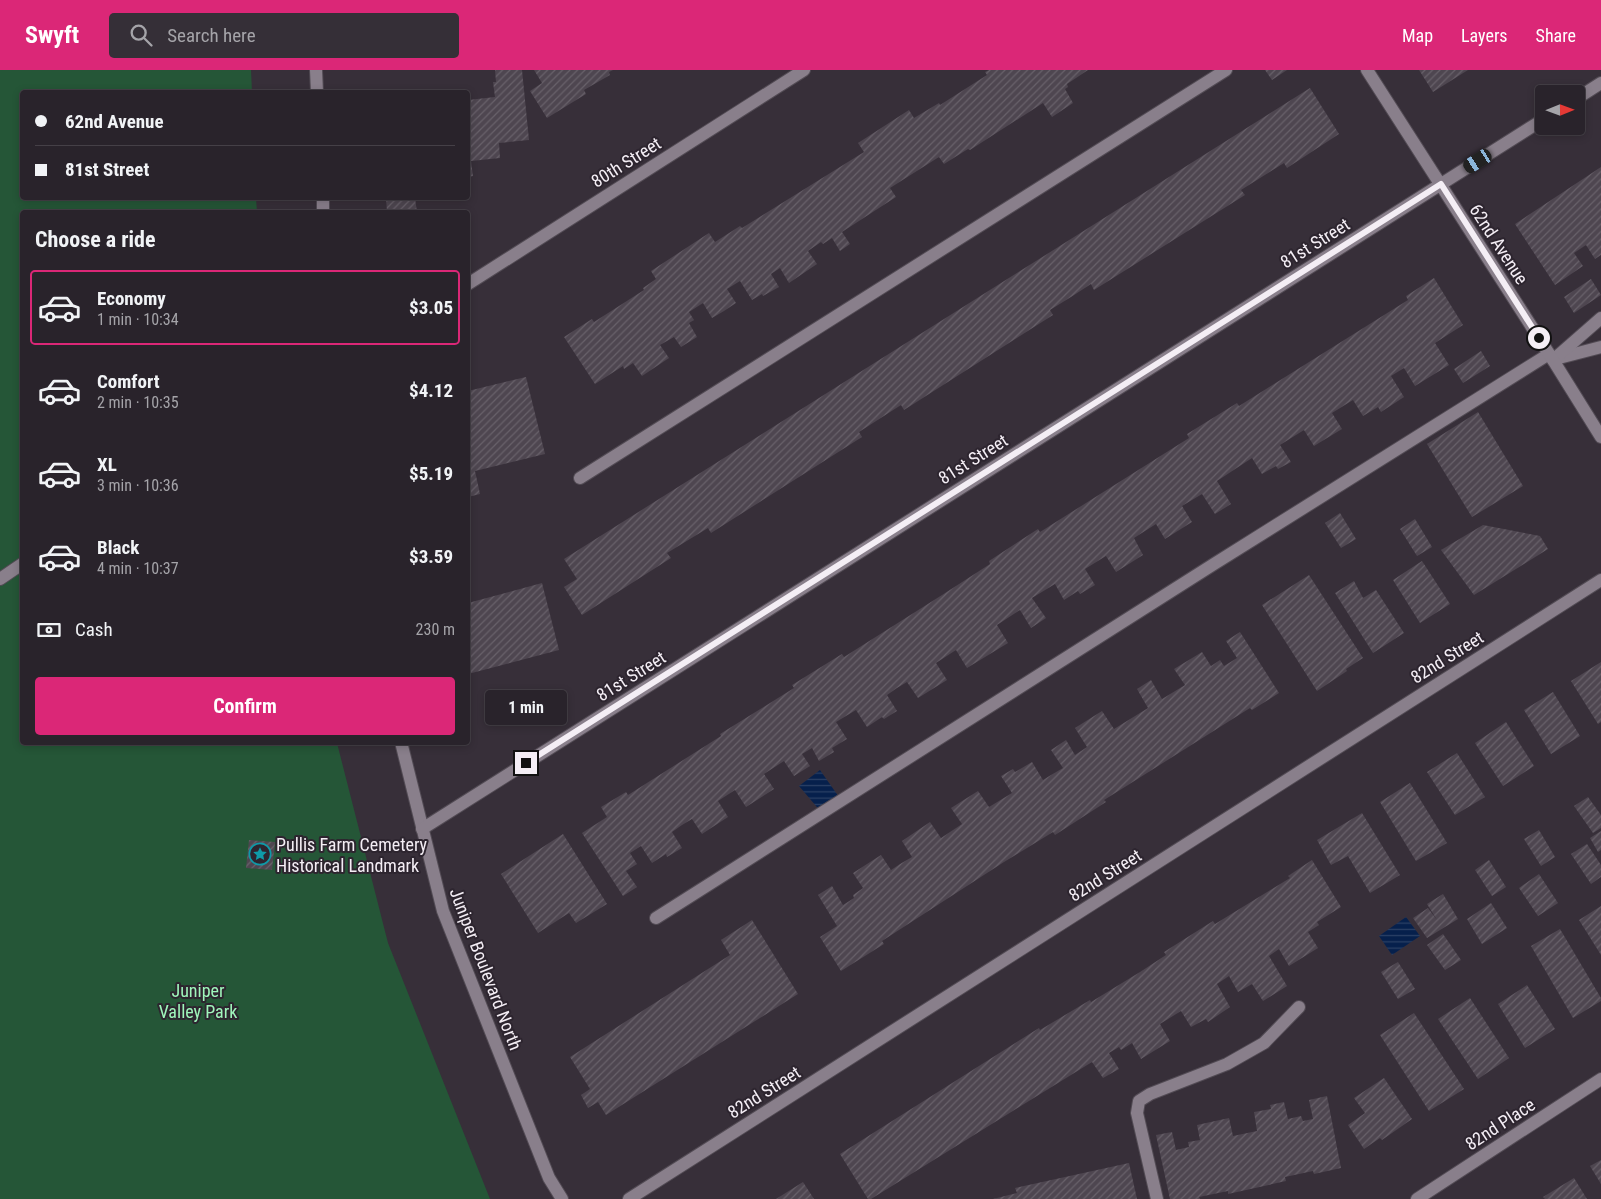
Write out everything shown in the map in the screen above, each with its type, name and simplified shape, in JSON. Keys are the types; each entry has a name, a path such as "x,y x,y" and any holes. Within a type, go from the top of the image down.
{"street":[{"path":"316,70 317,90"},
{"name":"80th Street","path":"470,283 804,70"},
{"path":"580,478 1226,70"},
{"name":"62nd Avenue","path":"1367,70 1601,437"},
{"path":"1585,93 1601,83"},
{"name":"81st Street","path":"422,829 1535,125"},
{"path":"656,918 1214,564 1551,357 1601,318"},
{"path":"1551,357 1601,346"},
{"path":"0,579 20,565"},
{"name":"82nd Street","path":"629,1199 1601,580"},
{"name":"Juniper Boulevard North","path":"402,745 443,910 549,1178 562,1199"},
{"path":"1157,1199 1137,1113 1139,1101 1150,1094 1227,1064 1264,1043 1299,1007"},
{"name":"82nd Place","path":"1418,1199 1601,1079"}],"green space":[{"name":"Juniper Valley Park","path":"0,70 251,70 252,90 20,90 20,200 256,200 257,210 20,210 20,745 338,745 388,943 490,1199 0,1199"}],"water":[{"path":"820,770 841,800 822,813 799,786"},
{"path":"1406,917 1420,936 1392,955 1379,936"}],"building":[{"path":"495,70 522,70 529,140 499,143 500,158 471,161 473,176 470,177 470,100 495,97 493,82 496,82"},
{"path":"534,70 613,70 609,72 610,75 584,90 586,94 547,118 530,91 542,83"},
{"path":"989,70 1088,70 1067,84 1068,87 1065,89 1073,103 1052,117 1043,103 970,150 968,149 944,164 939,157 890,188 896,197 842,232 850,244 840,251 832,238 823,244 821,242 808,251 817,264 789,283 780,268 771,274 779,287 752,300 740,281 727,289 736,303 724,311 712,318 703,303 689,312 694,320 689,323 697,337 681,347 674,337 660,345 669,358 642,376 633,363 624,369 623,366 595,384 564,337 592,319 594,322 644,290 643,288 656,279 651,271 709,233 715,242 740,226 742,228 864,152 858,143 909,110 914,118 939,103 940,105 987,75 985,72"},
{"path":"1265,70 1287,70 1272,80"},
{"path":"1419,70 1468,70 1433,92"},
{"path":"1310,88 1339,134 1287,168 1284,163 1241,190 1245,195 1094,290 1091,284 1050,310 1053,315 904,410 901,405 859,432 862,437 711,533 708,528 667,553 671,558 582,615 564,587 577,579 564,559"},
{"path":"1601,167 1601,255 1595,259 1586,245 1574,253 1583,266 1555,285 1515,224"},
{"path":"386,200 415,200 417,210 387,210"},
{"path":"1434,278 1463,325 1435,343 1449,365 1415,386 1404,368 1391,376 1404,397 1381,412 1378,407 1363,416 1353,400 1332,413 1342,429 1314,446 1304,430 1280,445 1291,462 1278,469 1276,466 1262,474 1252,458 1217,481 1231,504 1215,514 1202,494 1182,506 1192,522 1165,539 1156,524 1134,538 1143,555 1116,572 1106,556 1085,569 1095,585 1080,594 1078,591 1064,600 1055,584 1032,598 1046,618 1031,628 1020,610 997,625 1008,643 967,668 956,650 936,663 947,680 918,698 907,682 897,688 887,695 897,711 884,719 882,717 867,727 856,710 836,722 847,739 832,748 834,752 819,761 812,748 802,754 810,766 794,776 784,761 764,774 774,789 746,807 735,790 718,801 728,817 702,834 692,819 682,825 672,832 682,848 667,857 666,854 652,863 641,846 630,853 637,864 626,871 637,887 623,896 582,833 607,817 601,807 626,792 628,795 794,688 792,685 842,654 844,657 990,564 989,561 1038,529 1040,532 1189,438 1187,434 1237,403 1239,406 1408,300 1406,296"},
{"path":"1591,279 1601,295 1574,313 1564,297"},
{"path":"1481,351 1490,366 1463,383 1454,369"},
{"path":"526,377 545,454 475,471 480,494 470,496 470,391"},
{"path":"1478,412 1523,486 1472,517 1427,444"},
{"path":"1340,513 1356,539 1341,548 1325,523"},
{"path":"1415,519 1432,547 1417,556 1400,529"},
{"path":"1483,525 1540,536 1548,549 1474,595 1441,550"},
{"path":"1422,561 1450,604 1420,623 1393,580"},
{"path":"1309,575 1363,658 1317,691 1262,605"},
{"path":"1354,581 1363,598 1376,590 1404,633 1373,653 1335,593"},
{"path":"542,583 559,650 470,673 470,602"},
{"path":"1240,632 1279,693 1252,710 1250,708 1104,800 1106,802 1055,835 1053,832 1004,862 882,941 884,944 841,971 820,937 837,926 818,895 832,886 843,905 854,898 853,895 863,888 853,873 881,855 891,870 912,857 902,841 930,822 941,838 962,824 951,808 978,791 989,807 1012,793 1001,776 1013,769 1015,772 1032,762 1043,780 1063,768 1051,750 1066,740 1075,755 1087,747 1075,728 1102,711 1114,729 1148,708 1137,689 1151,680 1162,699 1185,685 1174,669 1202,652 1211,666 1220,660 1224,666 1237,658 1226,641"},
{"path":"1601,662 1601,722 1598,724 1571,681"},
{"path":"1553,692 1580,736 1551,754 1524,710"},
{"path":"1506,722 1534,766 1503,786 1475,743"},
{"path":"1457,753 1485,797 1455,815 1427,772"},
{"path":"1410,783 1447,843 1416,861 1380,802"},
{"path":"1588,797 1601,815 1601,828 1593,833 1574,806"},
{"path":"1362,813 1400,875 1370,893 1348,856 1331,865 1317,840"},
{"path":"1539,830 1555,857 1541,866 1524,839"},
{"path":"1601,831 1601,850 1598,852 1590,838"},
{"path":"563,834 607,904 576,923 569,913 538,933 501,874"},
{"path":"249,840 275,842 272,870 246,868"},
{"path":"1587,844 1601,865 1601,877 1591,884 1571,854"},
{"path":"1312,860 1341,907 1317,922 1319,925 1308,932 1318,948 1289,966 1279,949 1269,956 1287,986 1263,1001 1252,984 1238,992 1229,976 1217,984 1230,1007 1208,1022 1206,1019 1191,1027 1181,1011 1160,1024 1170,1041 1141,1059 1132,1043 1121,1050 1119,1047 1109,1053 1119,1069 1103,1078 1092,1062 871,1199 868,1199 840,1154 1039,1028 1040,1030 1090,1000 1091,1002 1140,972 1166,955 1164,952 1213,921 1215,924 1290,878 1288,876"},
{"path":"1489,860 1506,887 1492,896 1475,870"},
{"path":"1539,874 1558,903 1538,916 1519,888"},
{"path":"1443,894 1458,919 1427,938 1413,918 1428,908 1437,920 1427,904"},
{"path":"1491,903 1507,928 1482,944 1467,919"},
{"path":"1601,906 1601,955 1579,920"},
{"path":"752,920 798,994 606,1115 598,1102 588,1108 581,1095 590,1089 570,1057 730,955 721,940"},
{"path":"1560,929 1601,998 1601,1001 1573,1018 1531,946"},
{"path":"1443,934 1461,960 1445,970 1427,945"},
{"path":"1398,962 1415,989 1398,999 1381,972"},
{"path":"1527,985 1555,1029 1525,1048 1498,1004"},
{"path":"1470,998 1509,1058 1478,1079 1438,1019"},
{"path":"1414,1013 1464,1089 1429,1111 1380,1035"},
{"path":"1384,1078 1412,1119 1382,1140 1380,1138 1364,1149 1348,1125 1365,1113 1354,1098"},
{"path":"1327,1096 1341,1168 1314,1174 1313,1171 1285,1177 1286,1181 1228,1194 1228,1191 1199,1197 1200,1199 1170,1199 1156,1135 1172,1132 1176,1150 1189,1147 1188,1142 1200,1140 1197,1125 1229,1118 1233,1136 1257,1131 1254,1112 1271,1109 1270,1105 1284,1102 1288,1119 1301,1116 1303,1121 1313,1119 1309,1100"},
{"path":"1601,1160 1601,1184 1590,1166"},
{"path":"1129,1163 1137,1199 993,1199 1017,1193 1015,1188"},
{"path":"1574,1178 1587,1199 1545,1199 1543,1197"},
{"path":"803,1182 814,1199 776,1199"}],"place":[{"name":"Pullis Farm Cemetery Historical Landmark","path":"260,854"}],"route":[{"path":"526,763 1441,184 1539,338"}]}
